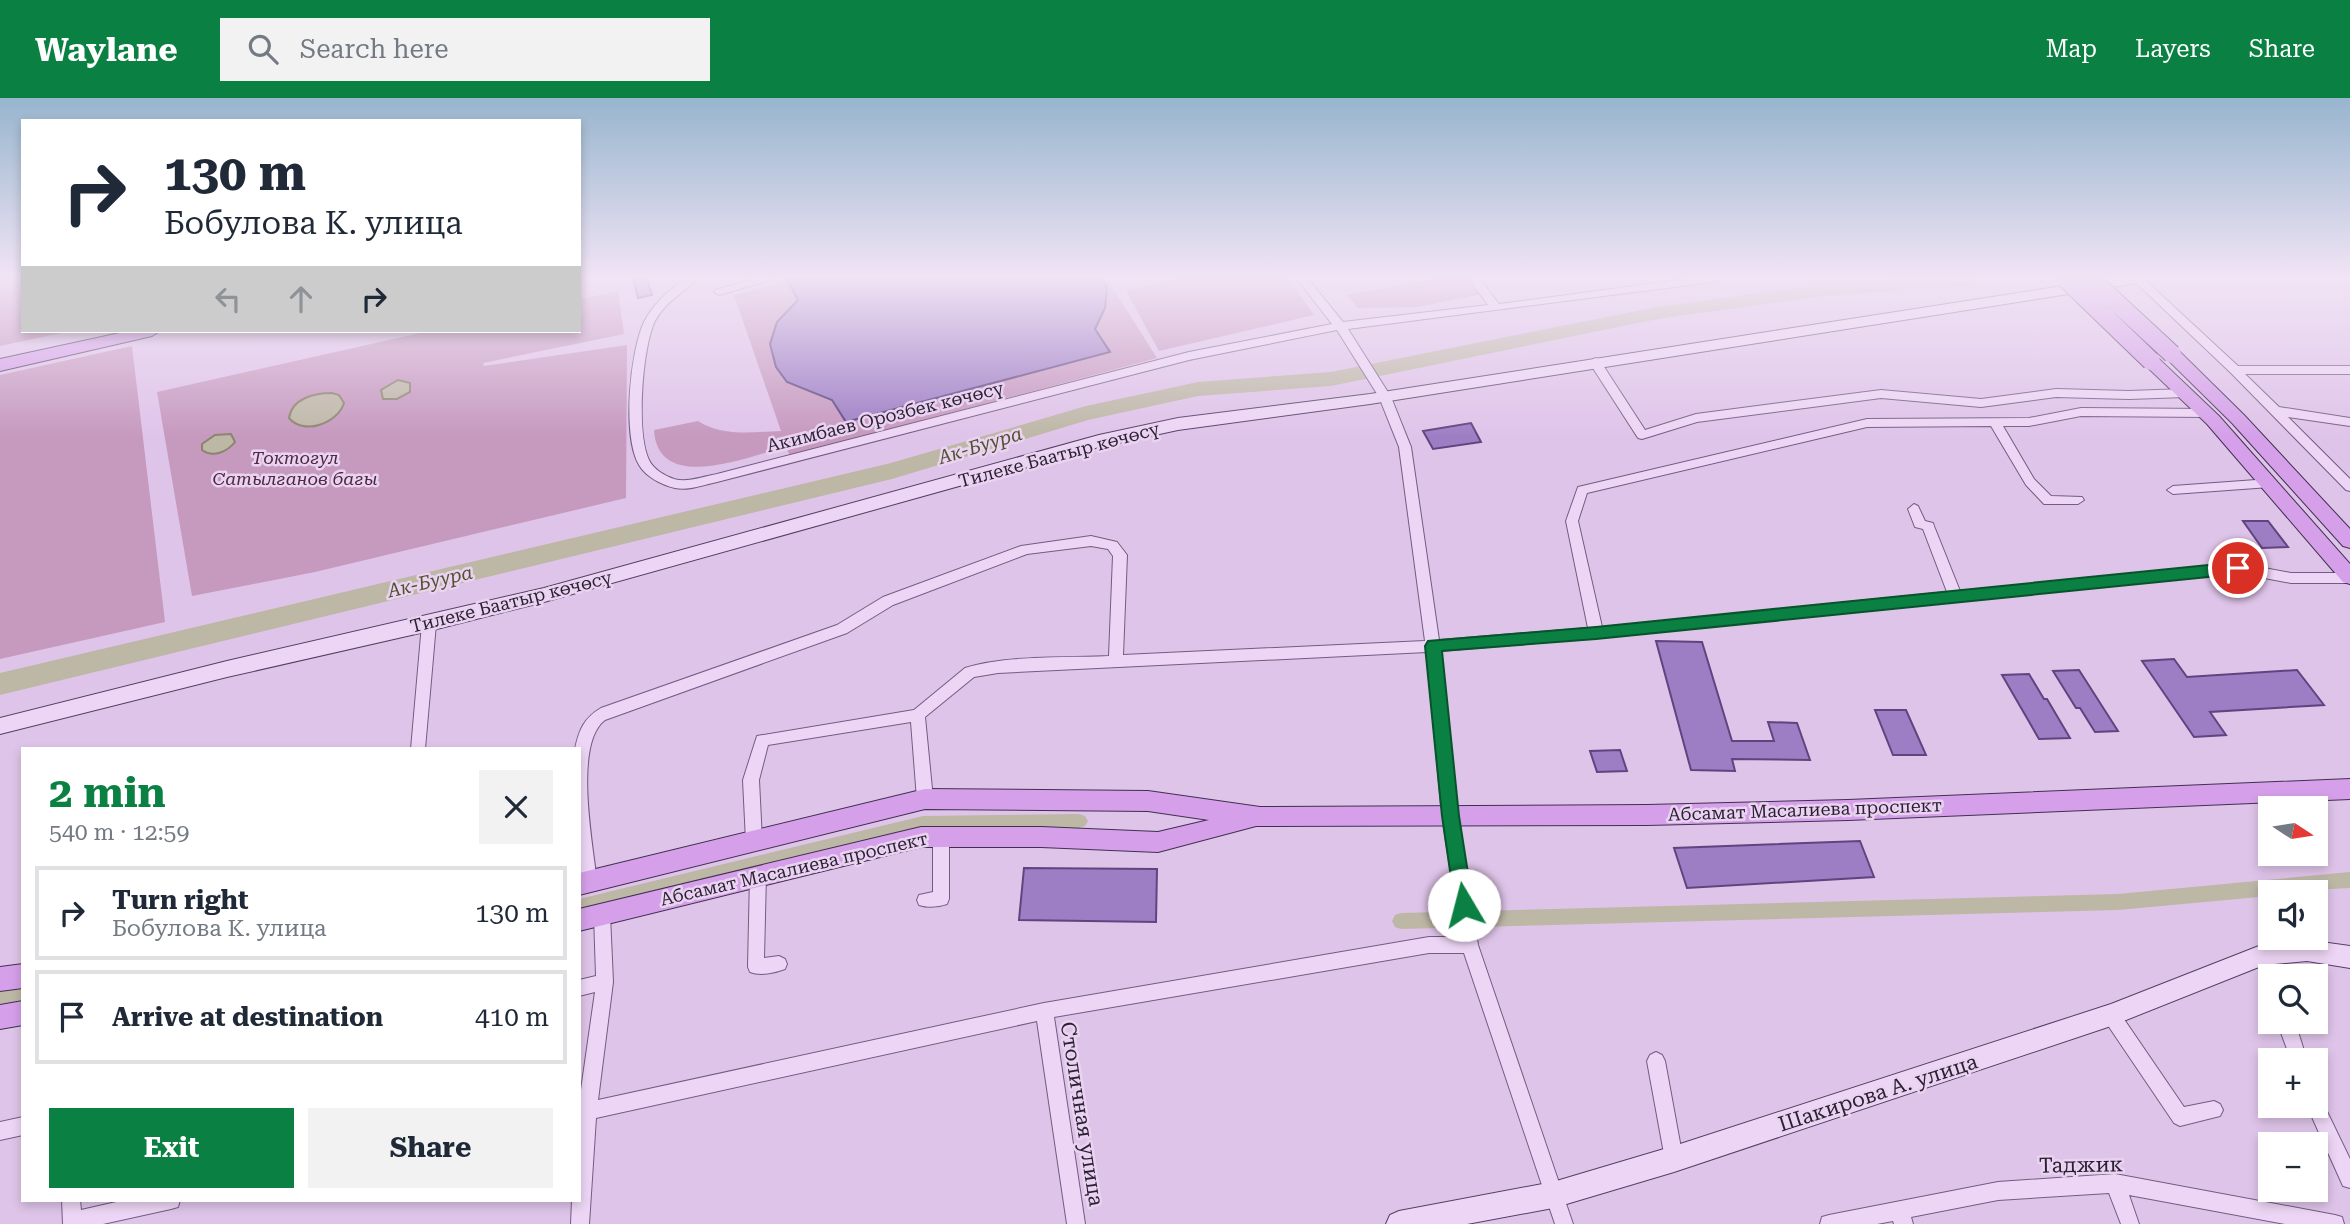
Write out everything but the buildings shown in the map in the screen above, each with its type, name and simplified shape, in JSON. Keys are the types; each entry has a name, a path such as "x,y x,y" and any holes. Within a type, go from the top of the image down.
{"main road":[{"path":"2120,332 2206,413 2350,577"},
{"path":"2148,332 2238,419 2350,541"},
{"path":"0,365 143,333"},
{"name":"Абсамат Масалиева проспект","path":"584,883 925,799 1148,801 1260,817 1647,815 1848,810 2350,789"},
{"name":"Абсамат Масалиева проспект","path":"581,920 921,837 1041,836 1158,842 1260,817"},
{"path":"0,979 21,976"},
{"path":"0,1017 21,1013"}],"street":[{"name":"Акимбаев Орозбек көчөсү","path":"646,332 639,361 636,422 644,462 659,477 677,485 717,478 1189,356 1313,332"},
{"path":"1345,332 1380,390 1405,447 1433,646 1450,816 1469,939 1564,1224"},
{"name":"Тилеке Баатыр көчөсү","path":"0,726 544,596 1099,441 1178,424 1380,390 1595,362 1794,332"},
{"path":"2194,332 2277,411 2350,487"},
{"path":"1595,362 1642,435 1696,418 1881,394 1981,403 2056,393 2185,393"},
{"path":"2235,370 2350,370"},
{"path":"2277,411 2350,422"},
{"path":"1596,633 1572,521 1582,490 1867,423 2029,422 2081,412 2206,413"},
{"path":"1995,422 2030,482 2048,501 2078,500"},
{"path":"2173,490 2270,483"},
{"path":"1914,509 1920,524 1928,526 1956,597"},
{"path":"584,883 583,748 592,722 606,712 842,629 888,601 1026,549 1091,541 1112,545 1120,555 1116,663"},
{"path":"754,841 751,780 762,740 918,715 963,677 977,670 1433,646 1596,633 2238,568 2291,578 2350,577"},
{"path":"418,747 429,625"},
{"path":"918,715 925,799"},
{"path":"925,900 941,899 941,836"},
{"path":"758,875 756,967 779,964"},
{"path":"581,1196 584,1112 605,982 603,915"},
{"path":"584,1112 1044,1011 1469,939"},
{"name":"Шакирова А. улица","path":"2271,964 2300,950 2350,957"},
{"name":"Шакирова А. улица","path":"1399,1224 1553,1195 1674,1159 2258,969"},
{"path":"581,988 605,982"},
{"name":"Столичная улица","path":"1044,1011 1076,1224"},
{"path":"2110,1015 2180,1117 2214,1110"},
{"path":"1656,1062 1674,1159"},
{"path":"2321,1118 2350,1179"},
{"path":"0,1131 21,1126"},
{"path":"2115,1183 2130,1224"},
{"name":"Таджик","path":"1829,1224 1901,1216 1998,1191 2115,1183 2335,1224"},
{"path":"71,1202 73,1223 162,1202"},
{"path":"580,1224 581,1202"}],"green space":[{"path":"0,332 62,333 0,346"},
{"name":"Токтогул Сатылганов багы","path":"624,332 624,334 483,363 484,366 627,345 626,498 315,572 192,596 157,392 420,333"},
{"path":"747,332 1140,332 1157,358 790,456 786,447 729,463 688,466 671,461 659,450 654,430 698,421 728,431 781,431"},
{"path":"1148,332 1243,332 1159,351"},
{"path":"132,346 165,622 0,659 0,375"}],"shaded area":[{"path":"398,380 410,383 410,392 397,399 383,399 381,390"},
{"path":"332,393 339,395 344,403 341,410 328,421 320,425 303,426 289,418 299,401"},
{"path":"231,434 235,442 228,449 215,454 202,450 202,444 215,435"}],"waterway":[{"name":"Ак-Буура","path":"0,684 892,471 1086,413 1198,389 1331,379 1565,332"},
{"path":"581,907 923,823 1079,821"},
{"path":"1401,921 2118,902 2350,880"},
{"path":"0,1001 21,997"}],"route":[{"path":"1464,905 1450,816 1433,646 1596,633 2238,568"}]}
